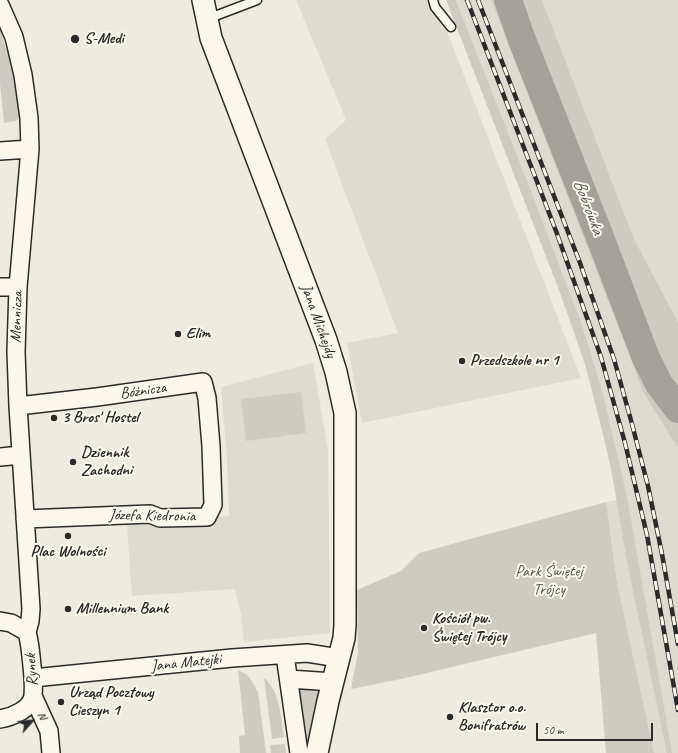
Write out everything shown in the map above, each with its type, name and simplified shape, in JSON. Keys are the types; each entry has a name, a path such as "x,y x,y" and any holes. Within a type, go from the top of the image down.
{"street":[{"name":"Mennicza","path":"0,5 14,37 23,75 29,118 30,149 18,287 16,352 31,609 27,632"},
{"name":"Jana Michejdy","path":"204,10 211,38 326,340 336,372 344,412 344,638 317,753"},
{"path":"0,151 30,149"},
{"path":"0,288 18,287"},
{"name":"Bóżnicza","path":"18,406 97,397 203,382 207,398 211,446"},
{"name":"Józefa Kiedronia","path":"25,519 150,514 160,518 207,517 213,505 211,446"},
{"path":"0,457 21,454"},
{"name":"Rynek","path":"0,622 11,623 27,632 30,642 33,678 33,696 28,705 21,712 0,719"},
{"name":"Jana Matejki","path":"33,678 232,658 307,653 339,658"},
{"path":"285,655 299,753"},
{"path":"289,680 333,682"},
{"path":"33,696 49,731 52,753"}],"lane":[{"path":"204,10 257,0"},
{"path":"433,0 436,7 451,27"}],"shaded area":[{"path":"296,0 426,0 448,34 581,378 362,423 347,343 398,333 325,139 346,120"},
{"path":"456,0 491,0 644,394 678,448 678,753 654,753 617,582 606,502 627,498 581,322"},
{"path":"542,0 678,0 678,322 634,239"},
{"path":"313,363 328,450 330,633 244,642 241,615 235,589 132,596 127,525 196,522 215,517 229,516 227,459 221,387"}],"green space":[{"path":"446,0 456,0 581,322 603,394 627,497 672,753 667,753 628,567 611,469 585,364 559,290"},
{"path":"491,0 542,0 634,239 678,322 678,448 644,394"},
{"path":"0,29 16,84 19,114 19,118 16,121 4,123 0,83"},
{"path":"301,392 306,433 246,441 241,399"},
{"name":"Park Świętej Trójcy","path":"606,502 617,582 654,753 606,753 596,633 401,679 351,689 358,652 357,590 401,571 419,553"},
{"path":"238,670 246,674 258,692 266,753 240,753 239,736 245,735"},
{"path":"264,678 269,683 277,697 284,737 272,739"},
{"path":"305,687 310,687 317,690 320,695 307,749 305,751 299,692"},
{"path":"285,744 286,753 271,753 270,745"}],"waterway":[{"name":"Bobrówka","path":"508,0 522,40 646,358 659,384 678,409"}],"railway":[{"path":"467,0 556,231 601,357 625,443 647,535 678,710"},
{"path":"478,0 580,263 614,359 648,486 678,644"}],"place":[{"name":"S-Medi","path":"75,39"},
{"name":"Elim","path":"178,334"},
{"name":"Przedszkole nr 1","path":"462,361"},
{"name":"3 Bros' Hostel","path":"54,418"},
{"name":"Dziennik Zachodni","path":"73,462"},
{"name":"Plac Wolności","path":"68,536"},
{"name":"Millennium Bank","path":"68,609"},
{"name":"Kościół pw. Świętej Trójcy","path":"424,628"},
{"name":"Urząd Pocztowy Cieszyn 1","path":"61,702"},
{"name":"Klasztor o.o. Bonifratrów","path":"450,717"}]}
